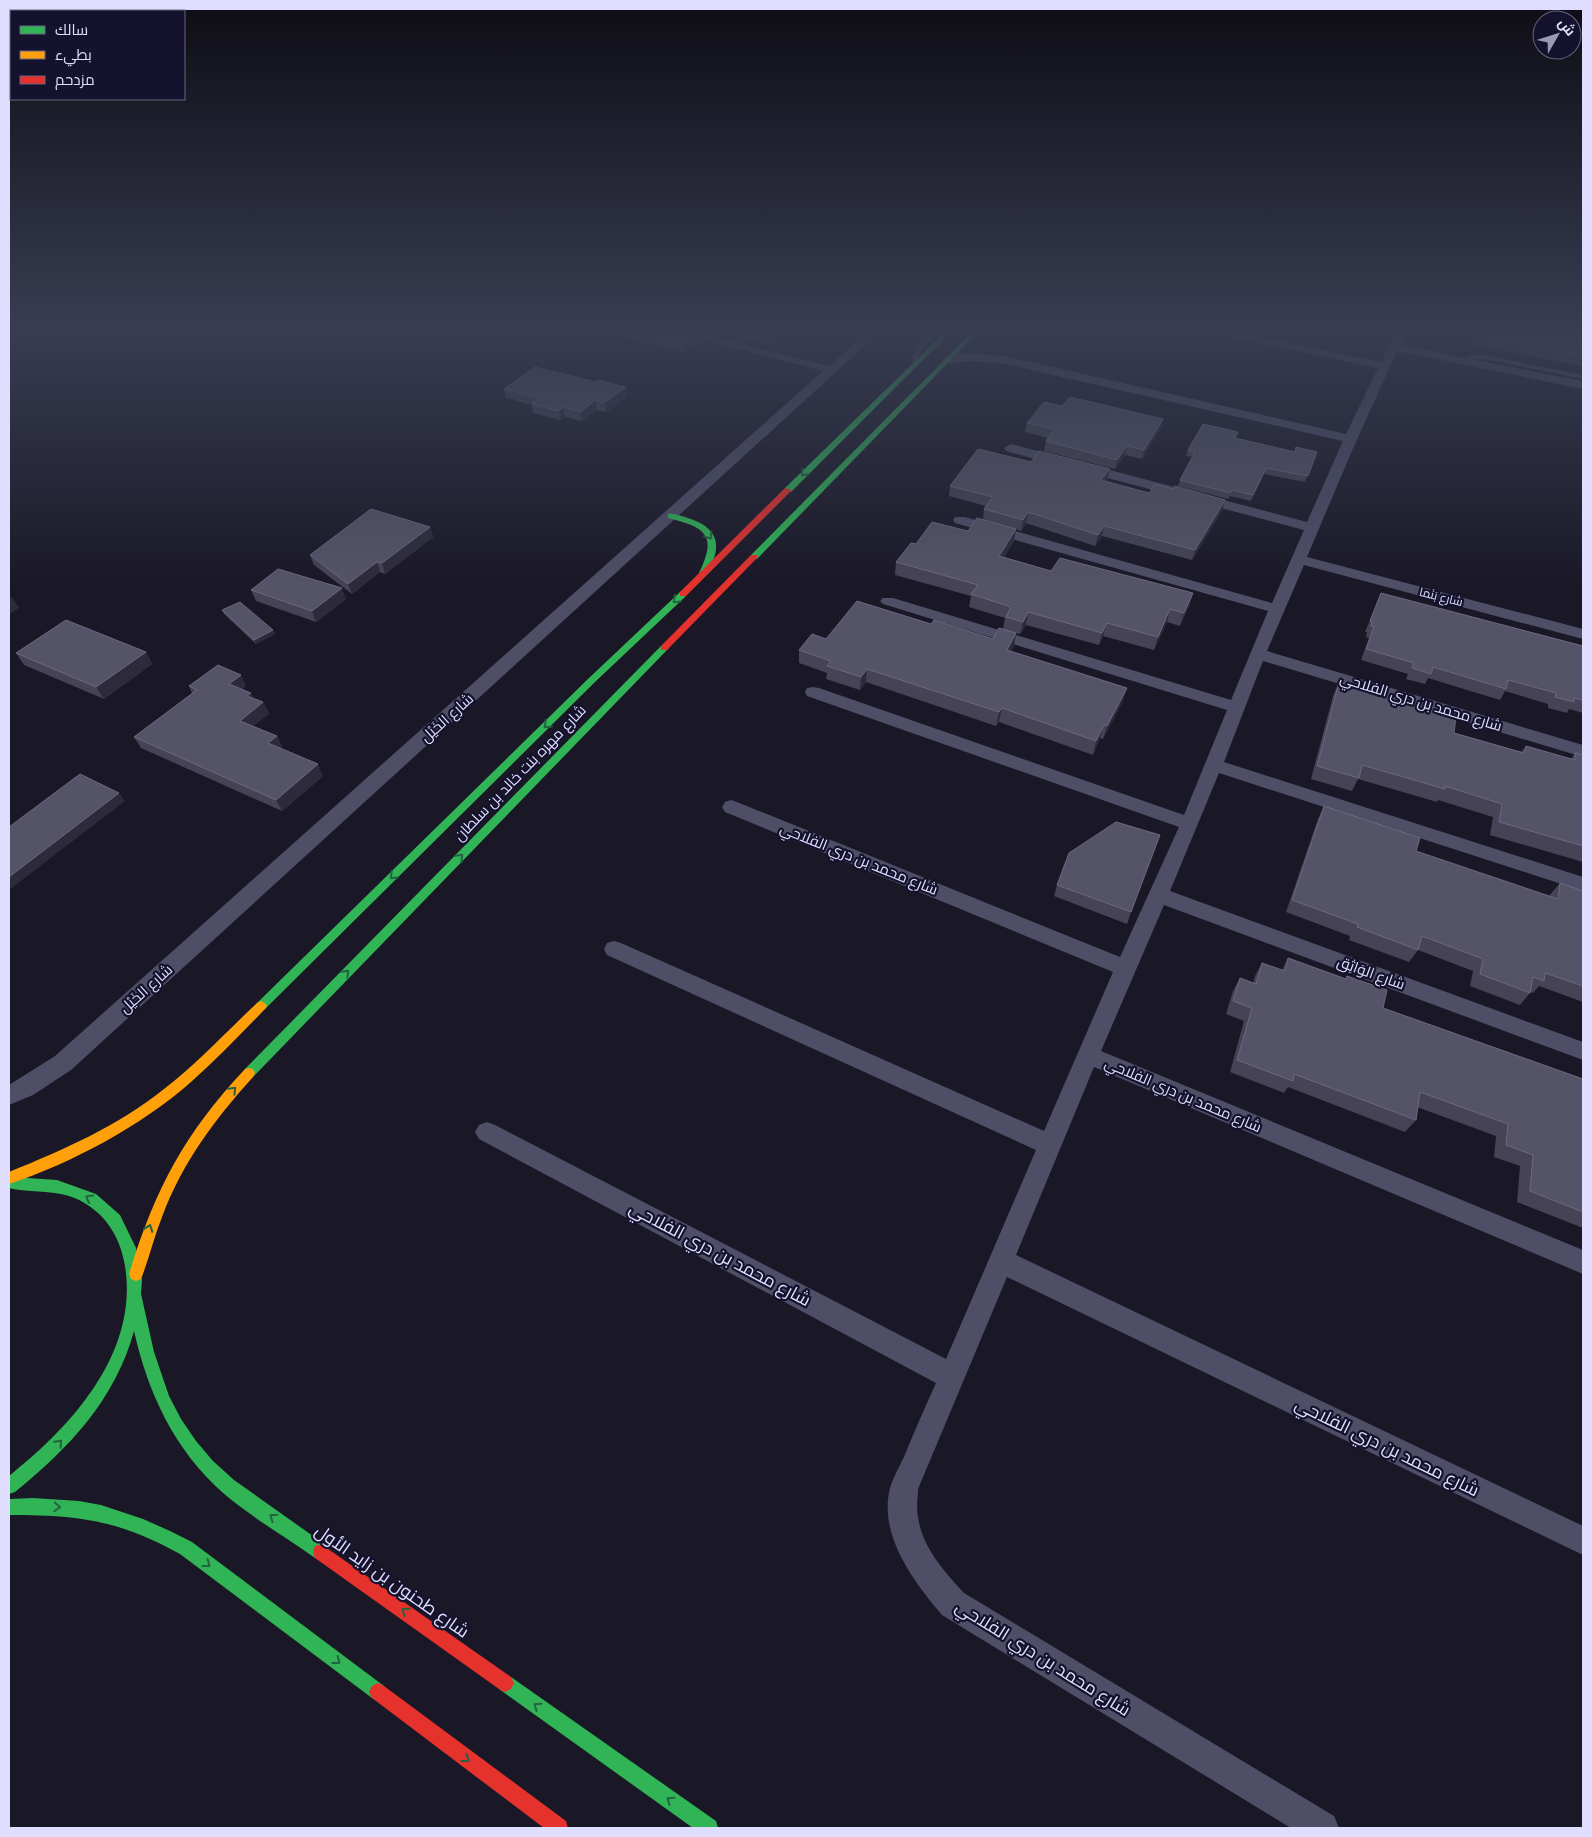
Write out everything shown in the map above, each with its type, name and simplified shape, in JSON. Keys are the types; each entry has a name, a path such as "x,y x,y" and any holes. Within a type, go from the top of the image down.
{"street":[{"name":"شارع الخَيْل","path":"9,1096 32,1084 63,1063 782,415"},
{"name":"شارع مهره بنت خالد بن سلطان","path":"9,1178 78,1150 118,1128 155,1104 187,1078 578,694 701,577 863,415"},
{"name":"شارع مهره بنت خالد بن سلطان","path":"136,1274 146,1236 164,1190 193,1139 223,1100 893,415"},
{"path":"1244,415 1350,439"},
{"name":"شارع محمد بن دري الفلاحي","path":"1322,1828 953,1604 931,1580 913,1549 903,1516 904,1489 1125,968 1190,824 1258,654 1361,415"},
{"path":"1011,448 1312,528"},
{"path":"671,516 697,524 712,538 714,547 701,577"},
{"path":"960,520 1278,609"},
{"name":"شارع بَنَما","path":"1299,559 1583,634"},
{"path":"888,601 1237,707"},
{"name":"شارع محمد بن دري الفلاحي","path":"1258,654 1583,750"},
{"path":"813,692 1190,824"},
{"path":"1214,765 1583,884"},
{"name":"شارع محمد بن دري الفلاحي","path":"731,807 1125,968"},
{"name":"شارع الوَاثِق","path":"1158,895 1583,1051"},
{"path":"614,949 1050,1144"},
{"name":"شارع محمد بن دري الفلاحي","path":"1088,1055 1583,1262"},
{"name":"شارع محمد بن دري الفلاحي","path":"487,1132 952,1377"},
{"path":"9,1183 30,1181 63,1186 92,1198 114,1217 130,1243 136,1274 136,1299 129,1331 118,1360 101,1390 80,1420 55,1448 9,1486"},
{"name":"شارع محمد بن دري الفلاحي","path":"1001,1261 1583,1541"},
{"name":"شارع طحنون بن زايد الأول","path":"136,1299 140,1334 148,1368 162,1400 179,1432 202,1460 228,1486 710,1828"},
{"path":"9,1507 59,1506 105,1513 147,1527 186,1548 559,1828"}],"building":[{"path":"1034,415 1145,415 1163,419 1144,450 1127,446 1117,460 1046,441 1054,429 1027,423"},
{"path":"1203,424 1238,432 1235,438 1295,452 1296,447 1317,452 1308,476 1266,468 1253,495 1232,490 1230,493 1180,480 1195,452 1188,450"},
{"path":"978,449 1031,462 1039,451 1110,469 1101,480 1145,492 1150,493 1154,484 1173,489 1175,486 1225,500 1195,550 1104,526 1098,535 1028,512 1023,520 984,509 993,497 950,486"},
{"path":"371,509 430,527 382,563 377,562 348,584 310,555"},
{"path":"977,518 1016,529 999,556 1051,571 1060,558 1193,593 1184,613 1170,609 1158,637 1107,623 1102,633 1028,612 1023,622 1006,617 1011,607 971,594 978,585 896,562 911,543 916,544 932,522 968,531"},
{"path":"278,569 342,588 312,611 251,590"},
{"path":"1381,593 1583,646 1583,700 1574,698 1574,702 1555,697 1556,693 1508,680 1506,689 1433,667 1431,674 1412,668 1414,663 1366,649 1374,627 1371,626 1372,622 1370,621"},
{"path":"857,601 931,624 934,620 993,639 999,628 1016,633 1007,650 1127,688 1107,726 1104,725 1096,741 1002,708 999,712 867,669 861,677 827,666 831,661 799,650 812,634 826,639"},
{"path":"240,602 273,630 254,640 222,610"},
{"path":"66,620 146,652 96,687 16,653"},
{"path":"218,665 241,675 229,684 251,693 247,696 263,702 240,721 277,736 268,743 318,764 276,800 134,737 197,690 189,686"},
{"path":"1339,682 1456,716 1454,733 1524,753 1526,746 1575,760 1575,753 1583,755 1583,846 1499,822 1502,804 1445,786 1445,789 1362,765 1359,778 1317,766"},
{"path":"80,774 119,793 9,877 9,827"},
{"path":"1324,806 1420,838 1416,851 1558,899 1560,883 1583,891 1583,986 1545,973 1544,981 1533,977 1530,993 1480,974 1483,959 1422,936 1418,950 1357,927 1358,924 1292,900"},
{"path":"1116,822 1160,835 1131,912 1057,885 1069,853"},
{"path":"1288,958 1346,979 1347,976 1387,990 1383,1008 1583,1079 1583,1212 1530,1191 1533,1155 1506,1145 1508,1124 1420,1092 1416,1120 1294,1074 1293,1081 1237,1060 1252,1008 1233,1001 1240,978 1256,984 1262,963 1285,971"}],"traffic: fast":[{"path":"788,490 864,415"},
{"path":"754,557 894,415"},
{"path":"671,516 695,523 709,534 712,541 712,550 703,573"},
{"path":"261,1006 592,680 683,594"},
{"path":"249,1073 664,648"},
{"path":"9,1486 61,1441 83,1416 103,1388 121,1352 132,1315 135,1280 129,1248 115,1220 91,1199 57,1186 12,1183"},
{"path":"136,1299 140,1326 154,1378 164,1402 190,1446 208,1467 239,1495 321,1552"},
{"path":"9,1507 57,1507 101,1513 122,1519 164,1536 186,1548 378,1692"},
{"path":"505,1683 709,1828"}],"traffic: slow":[{"path":"9,1178 80,1147 147,1109 187,1078 261,1006"},
{"path":"136,1274 155,1217 166,1190 179,1166 209,1119 249,1073"}],"traffic: jam":[{"path":"683,594 788,490"},
{"path":"664,648 754,557"},
{"path":"321,1552 505,1683"},
{"path":"378,1692 559,1828"}]}
